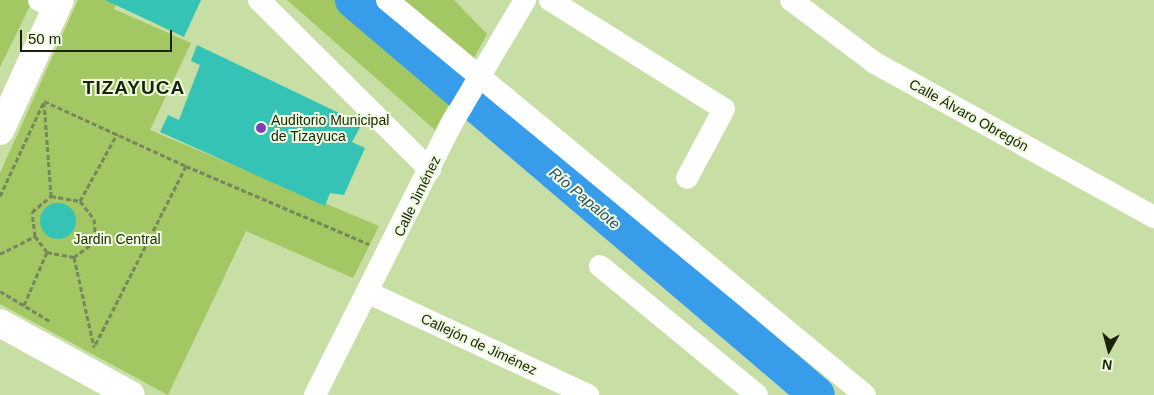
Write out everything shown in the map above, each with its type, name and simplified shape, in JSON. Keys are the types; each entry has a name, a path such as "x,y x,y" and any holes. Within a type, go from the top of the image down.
{"street":[{"path":"259,0 430,170"},
{"path":"387,0 865,395"},
{"name":"Calle Jiménez","path":"315,395 369,293 452,123 525,0"},
{"path":"550,0 724,109 687,178"},
{"name":"Calle Álvaro Obregón","path":"792,0 875,63 1154,217"},
{"path":"0,131 51,3"},
{"path":"600,266 757,395"},
{"name":"Callejón de Jiménez","path":"369,293 588,395"},
{"path":"0,323 131,395"}],"path":[{"path":"44,101 186,166 389,252"},
{"path":"44,101 51,196"},
{"path":"0,196 44,101"},
{"path":"80,201 117,134"},
{"path":"94,347 186,166"},
{"path":"51,196 80,201 94,220 96,241 74,257 47,252 35,236 32,212 51,196"},
{"path":"0,254 35,236"},
{"path":"24,305 47,252"},
{"path":"74,257 94,347"},
{"path":"0,292 55,324"},
{"path":"86,342 94,347"}],"green space":[{"path":"0,0 33,0 0,67"},
{"name":"Jardin Central","path":"78,0 118,0 114,9 191,43 150,130 379,226 353,278 246,231 168,395 0,304 0,173"},
{"path":"287,0 454,0 487,34 435,130"}],"building":[{"path":"105,0 201,0 184,37"},
{"name":"Auditorio Municipal de Tizayuca","path":"197,45 362,124 352,142 365,148 344,195 330,193 325,206 160,132 168,115 179,120 200,65 191,61"},
{"path":"58,203 65,204 71,208 75,214 75,228 71,234 65,238 58,239 51,238 45,234 41,228 40,221 41,214 45,208 51,204"}],"waterway":[{"name":"Río Papalote","path":"353,0 817,395"}],"place":[{"name":"Auditorio Municipal de Tizayuca","path":"261,128"}],"district":[{"name":"TIZAYUCA","path":"134,88"}]}
